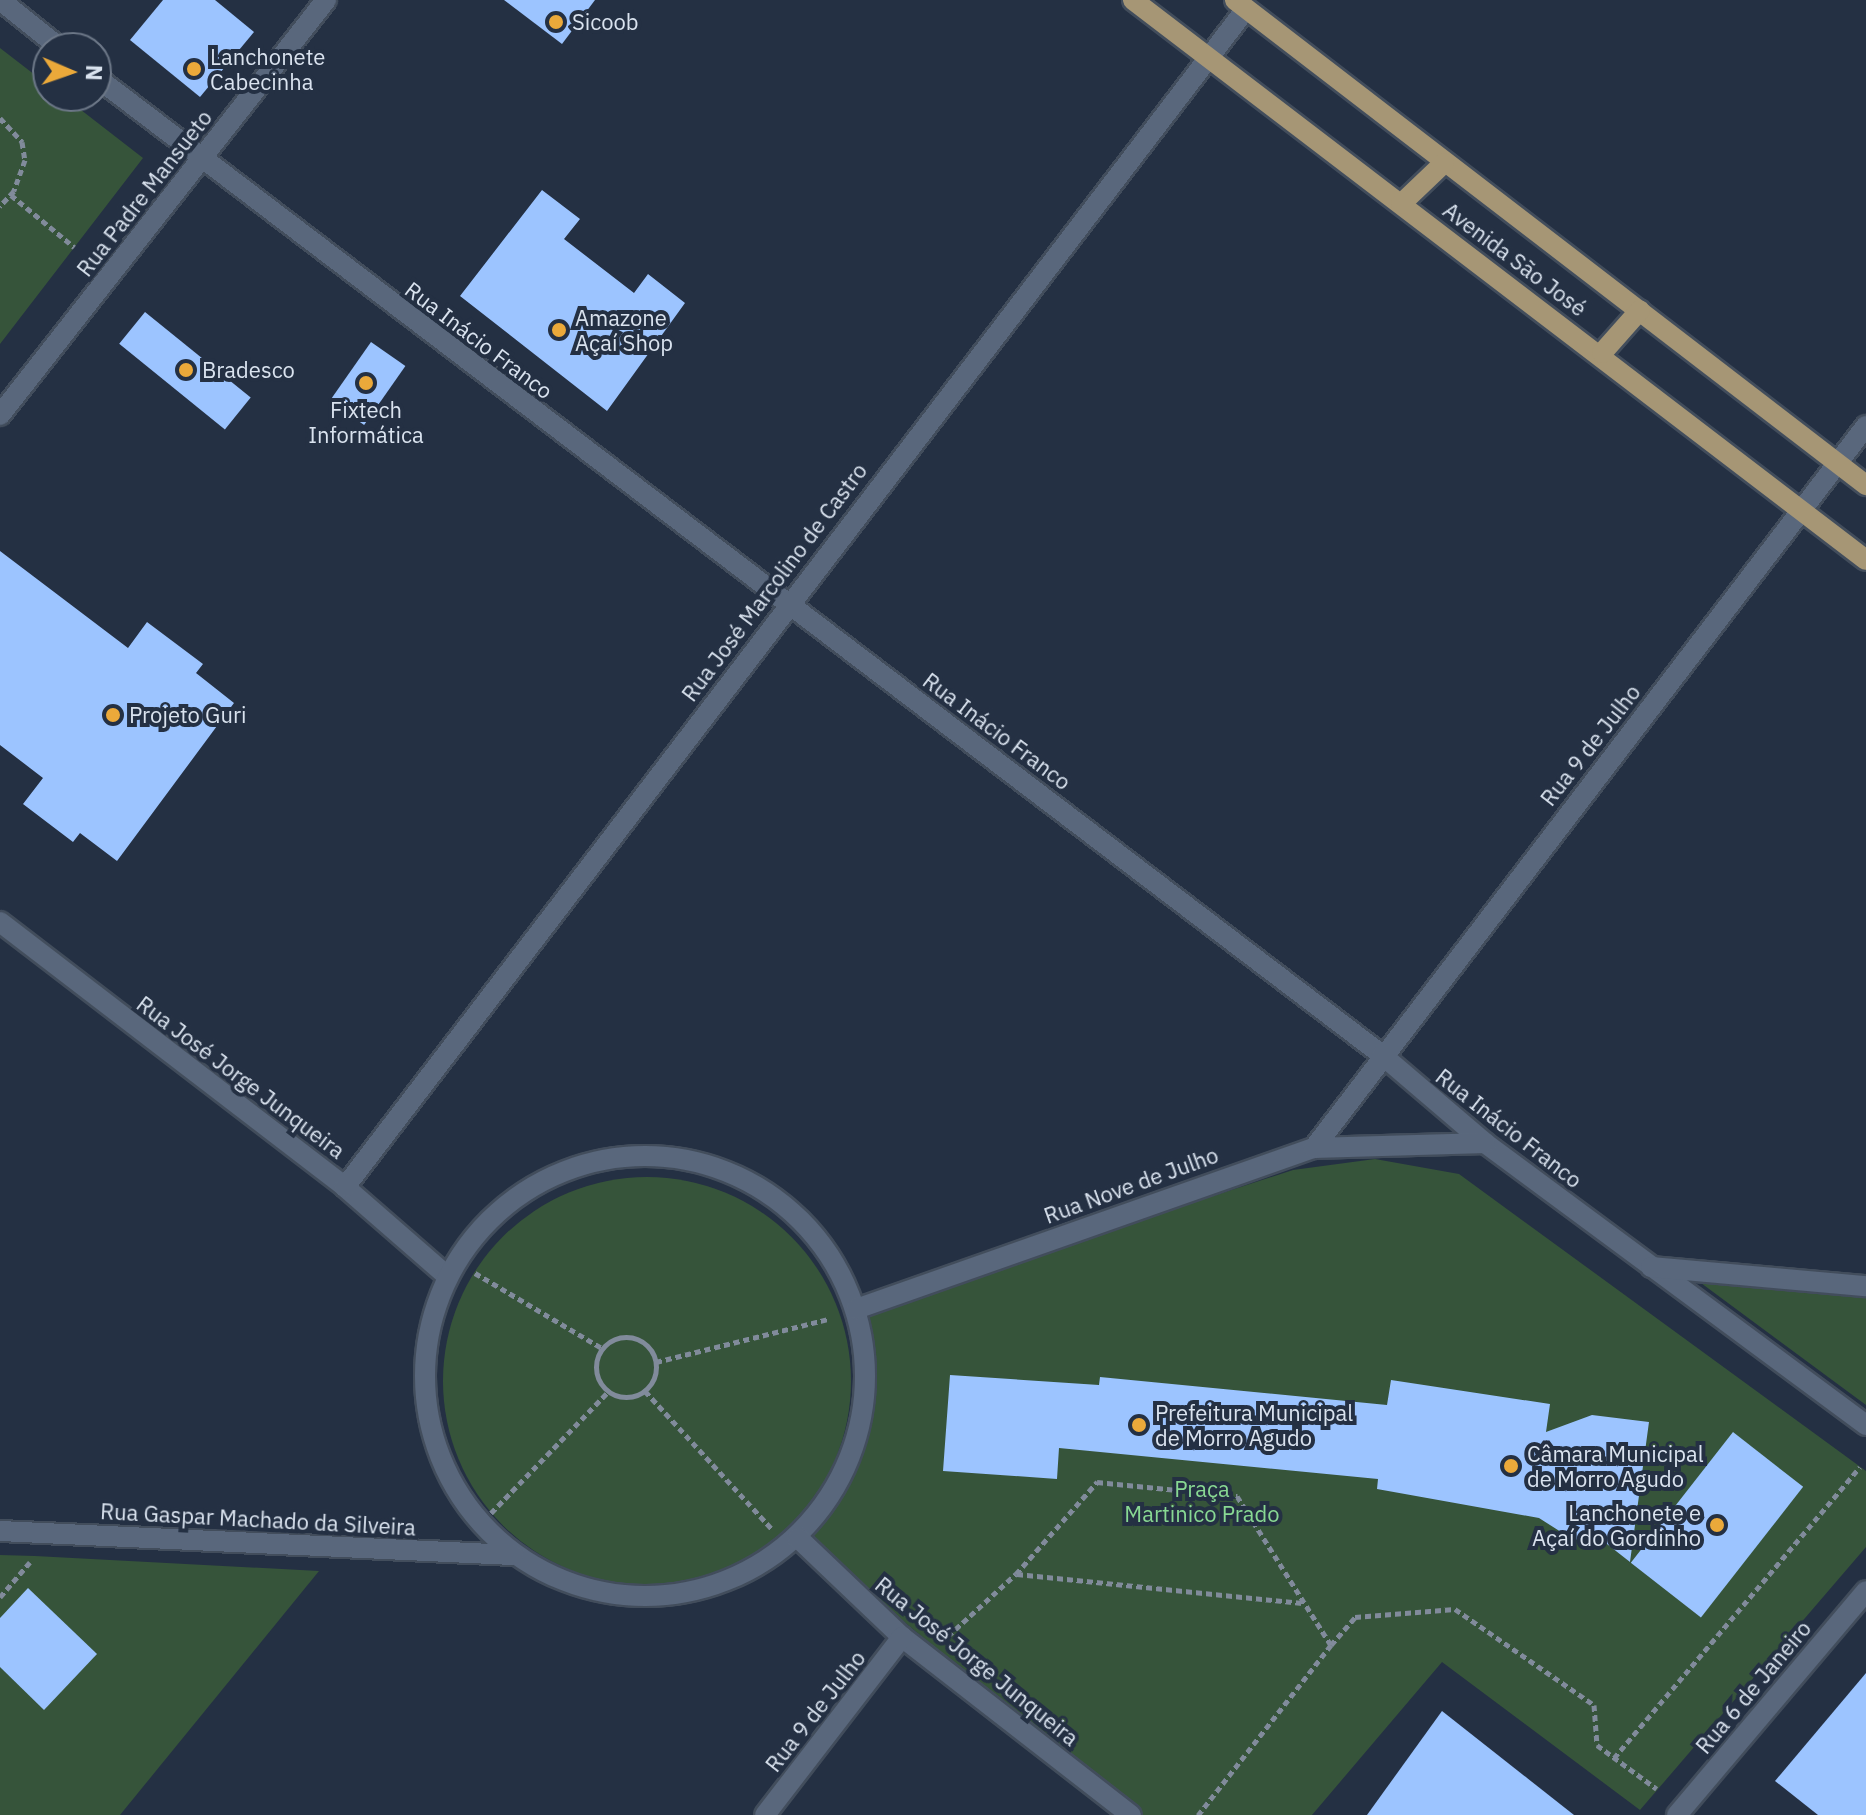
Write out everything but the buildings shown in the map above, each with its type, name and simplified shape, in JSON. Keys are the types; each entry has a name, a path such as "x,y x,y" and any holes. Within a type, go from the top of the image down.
{"main road":[{"name":"Avenida São José","path":"1133,0 1203,59 1602,353 1866,560"},
{"name":"Avenida São José","path":"1240,4 1866,485"},
{"path":"1401,204 1444,163"},
{"path":"1602,353 1640,310"}],"street":[{"path":"0,0 40,32"},
{"name":"Rua Padre Mansueto","path":"0,415 326,0"},
{"name":"Rua José Marcolino de Castro","path":"345,1187 1203,59 1240,4"},
{"name":"Rua Inácio Franco","path":"112,90 200,160 789,602 1382,1055 1485,1143 1866,1425"},
{"name":"Rua 9 de Julho","path":"1382,1055 1866,426"},
{"name":"Rua José Jorge Junqueira","path":"0,922 345,1187 447,1276"},
{"path":"1314,1148 1382,1055"},
{"name":"Rua Nove de Julho","path":"848,1312 1314,1148 1485,1143"},
{"path":"632,1154 709,1163 777,1197 830,1253 848,1312 865,1401 843,1476 788,1537 734,1581 659,1598 582,1590 513,1555 460,1499 430,1428 425,1351 447,1276 493,1214 557,1172 632,1154"},
{"path":"1651,1267 1866,1286"},
{"name":"Rua Gaspar Machado da Silveira","path":"0,1531 513,1555"},
{"name":"Rua José Jorge Junqueira","path":"788,1537 902,1637 1131,1815"},
{"name":"Rua 6 de Janeiro","path":"1677,1815 1866,1591"},
{"name":"Rua 9 de Julho","path":"765,1815 902,1637"}],"path":[{"path":"0,118 22,142 25,160 11,195 0,206"},
{"path":"11,195 74,247"},
{"path":"474,1272 602,1348"},
{"path":"656,1362 848,1312"},
{"path":"617,1338 637,1339 656,1362 645,1391 627,1398 608,1392 595,1367 602,1348 617,1338"},
{"path":"645,1391 788,1537"},
{"path":"491,1513 608,1392"},
{"path":"1614,1758 1860,1467"},
{"path":"943,1641 1016,1574 1097,1482 1237,1496 1331,1645"},
{"path":"0,1597 35,1556"},
{"path":"1016,1574 1303,1603"},
{"path":"1198,1815 1355,1617 1455,1609 1594,1705 1597,1745 1657,1789"}],"green space":[{"path":"0,48 32,73 32,112 84,112 143,158 0,344"},
{"name":"Praça Martinico Prado","path":"1375,1159 1459,1174 1866,1471 1866,1547 1640,1810 1442,1662 1312,1815 1137,1815 803,1538 845,1476 868,1398 860,1311 1293,1170"},
{"path":"647,1177 687,1181 725,1193 760,1212 791,1237 816,1268 835,1303 847,1341 851,1381 847,1421 835,1459 816,1494 791,1525 760,1550 725,1569 687,1581 647,1585 607,1581 569,1569 534,1550 503,1525 478,1494 459,1459 447,1421 443,1381 447,1341 459,1303 478,1268 503,1237 534,1212 569,1193 607,1181"},
{"path":"1701,1283 1866,1295 1866,1405"},
{"path":"0,1555 319,1571 120,1815 0,1815"}],"place":[{"name":"Sicoob","path":"556,22"},
{"name":"Lanchonete Cabecinha","path":"194,69"},
{"name":"Amazone Açaí Shop","path":"559,330"},
{"name":"Bradesco","path":"186,370"},
{"name":"Fixtech Informática","path":"366,383"},
{"name":"Projeto Guri","path":"113,715"},
{"name":"Prefeitura Municipal de Morro Agudo","path":"1139,1425"},
{"name":"Câmara Municipal de Morro Agudo","path":"1511,1466"},
{"name":"Lanchonete e Açaí do Gordinho","path":"1717,1525"}]}
